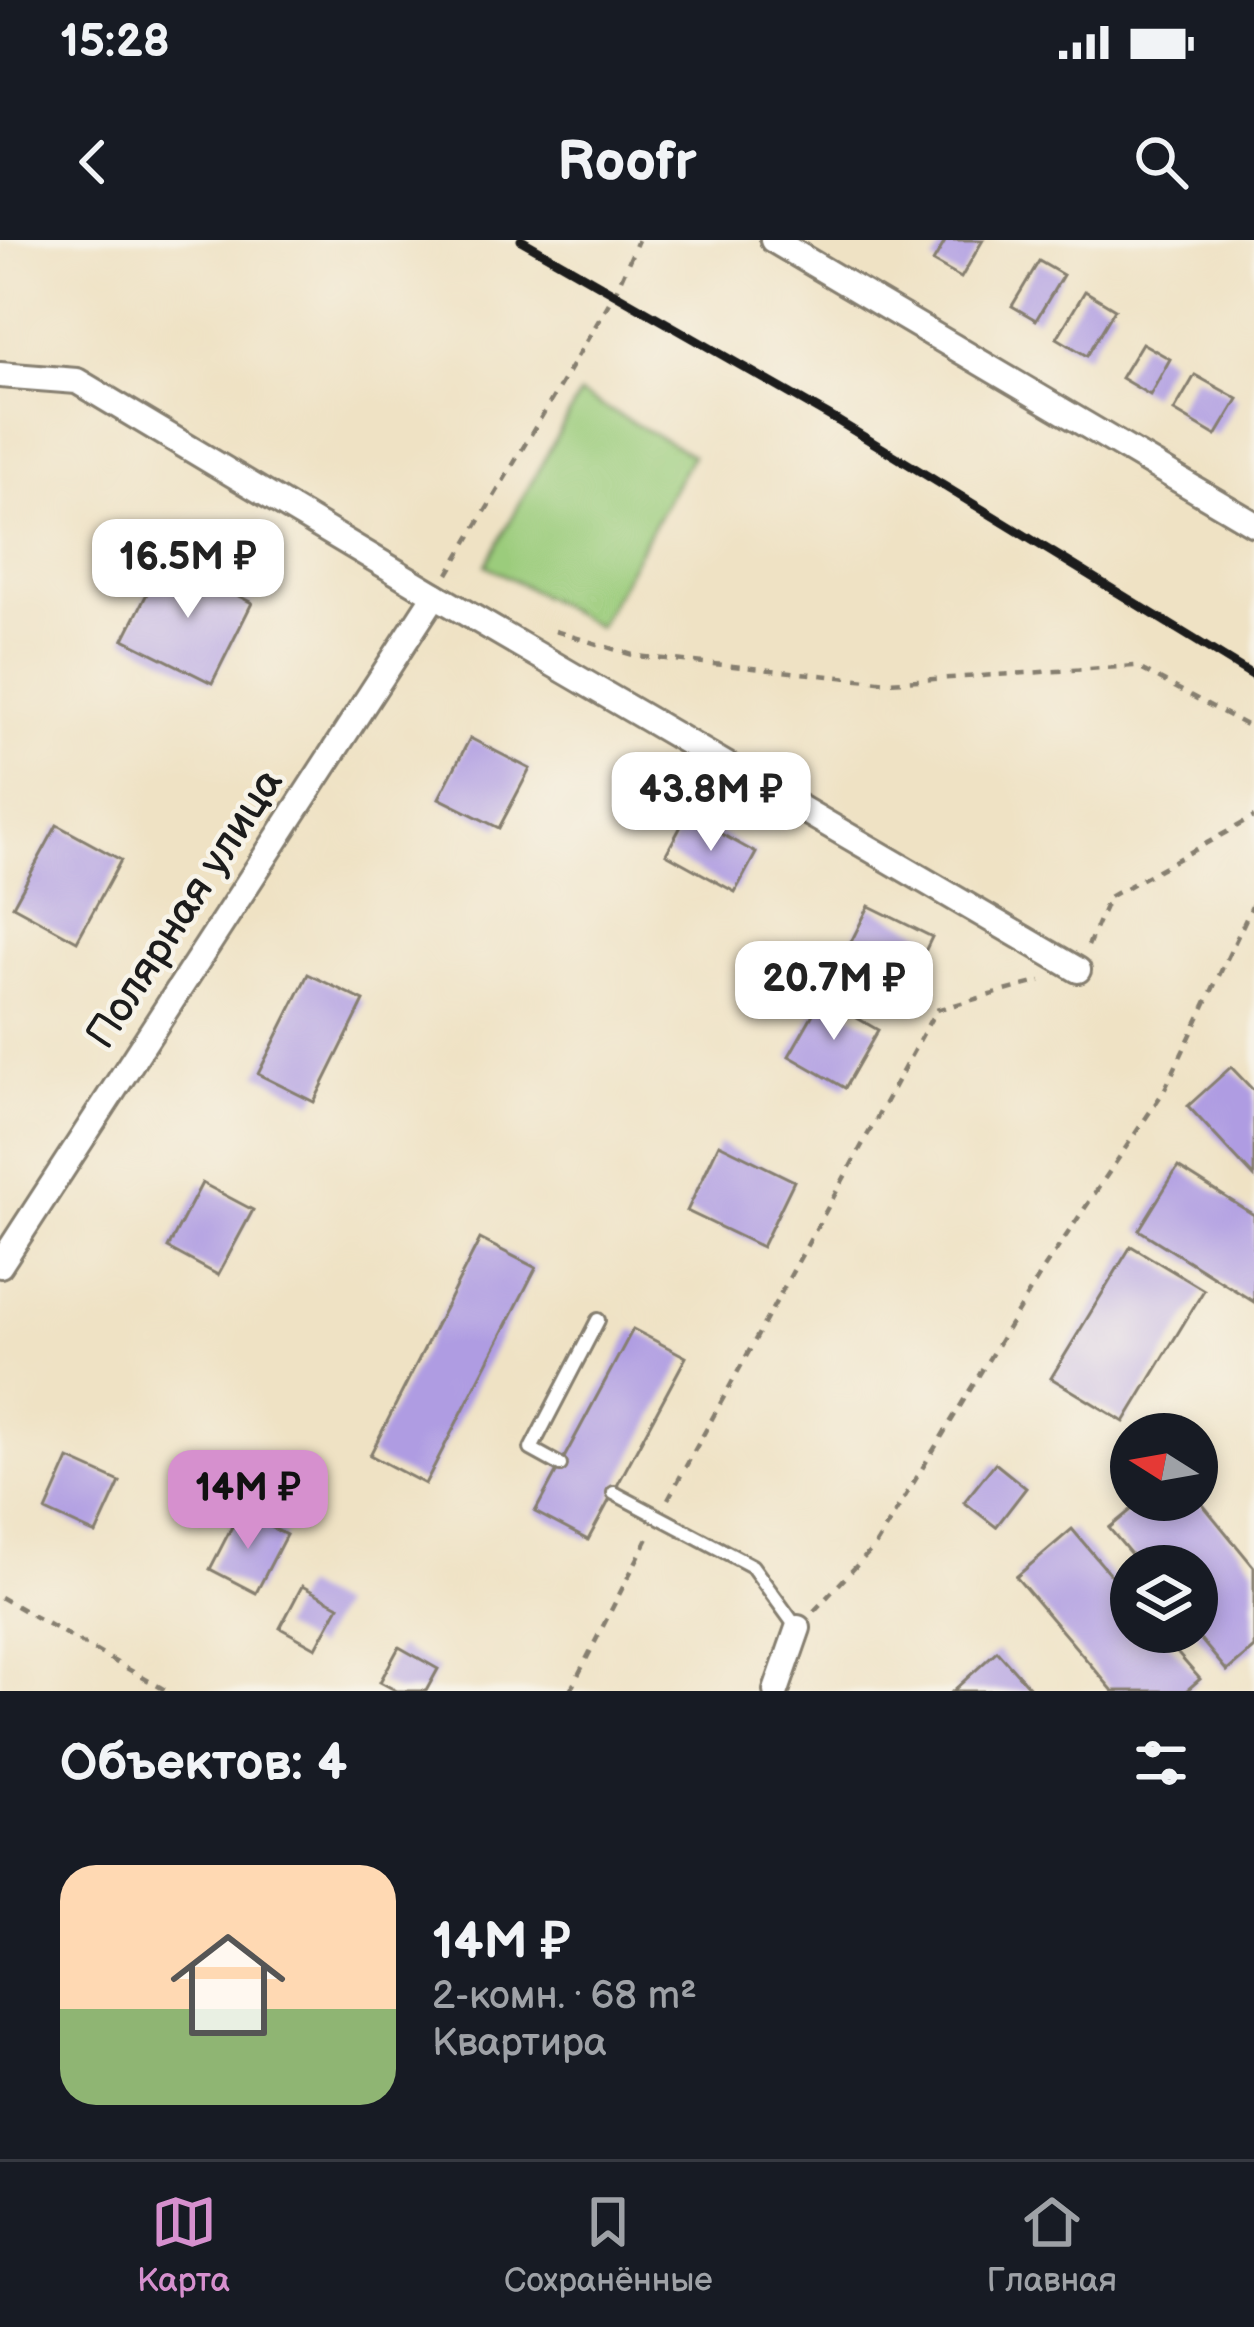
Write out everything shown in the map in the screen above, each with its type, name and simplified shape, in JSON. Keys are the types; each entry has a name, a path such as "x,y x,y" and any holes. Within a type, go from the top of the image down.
{"street":[{"path":"773,240 1254,524"},
{"path":"0,375 77,381 1078,970"},
{"name":"Полярная улица","path":"0,1264 435,595"},
{"path":"776,1691 798,1628"}],"lane":[{"path":"560,1465 531,1449 598,1320"},
{"path":"614,1493 752,1565 798,1628"}],"path":[{"path":"435,595 615,293 638,240"},
{"path":"547,629 636,656 888,682 1136,666 1254,729"},
{"path":"569,1691 658,1518 936,1010 1078,970 1109,898 1254,817"},
{"path":"798,1628 875,1546 1043,1270 1164,1091 1254,902"},
{"path":"0,1597 167,1691"}],"green space":[{"path":"580,394 692,455 598,627 486,565"}],"building":[{"path":"946,240 983,240 961,278 933,262"},
{"path":"1039,261 1063,275 1036,320 1012,306"},
{"path":"1085,291 1115,309 1087,356 1057,338"},
{"path":"1142,343 1170,359 1150,395 1121,378"},
{"path":"1195,375 1238,399 1216,436 1174,411"},
{"path":"165,558 252,603 212,683 124,639"},
{"path":"470,738 530,769 499,828 439,798"},
{"path":"687,815 756,853 735,892 666,854"},
{"path":"57,825 121,860 77,941 13,906"},
{"path":"869,906 932,937 906,991 842,960"},
{"path":"308,974 364,1001 314,1102 258,1074"},
{"path":"822,998 878,1030 845,1088 789,1056"},
{"path":"1231,1067 1254,1091 1254,1177 1188,1106"},
{"path":"719,1144 794,1181 762,1247 687,1211"},
{"path":"1178,1167 1254,1215 1254,1302 1139,1230"},
{"path":"202,1183 253,1210 218,1275 168,1248"},
{"path":"480,1239 536,1268 425,1484 370,1455"},
{"path":"1131,1246 1204,1290 1129,1413 1110,1414 1051,1378"},
{"path":"633,1329 686,1357 588,1540 535,1512"},
{"path":"69,1459 120,1482 96,1534 46,1511"},
{"path":"995,1463 1026,1488 996,1527 964,1502"},
{"path":"240,1511 286,1535 256,1593 210,1569"},
{"path":"1118,1521 1216,1521 1254,1567 1254,1648 1227,1671 1212,1653 1218,1653 1218,1545 1123,1545 1109,1528"},
{"path":"1072,1529 1110,1574 1110,1653 1177,1653 1200,1679 1186,1691 1113,1691 1016,1577"},
{"path":"302,1586 339,1606 316,1648 280,1628"},
{"path":"399,1647 438,1669 426,1691 397,1691 380,1682"},
{"path":"997,1651 1031,1689 953,1691"}],"railway":[{"path":"521,240 838,421 1254,676"}]}
